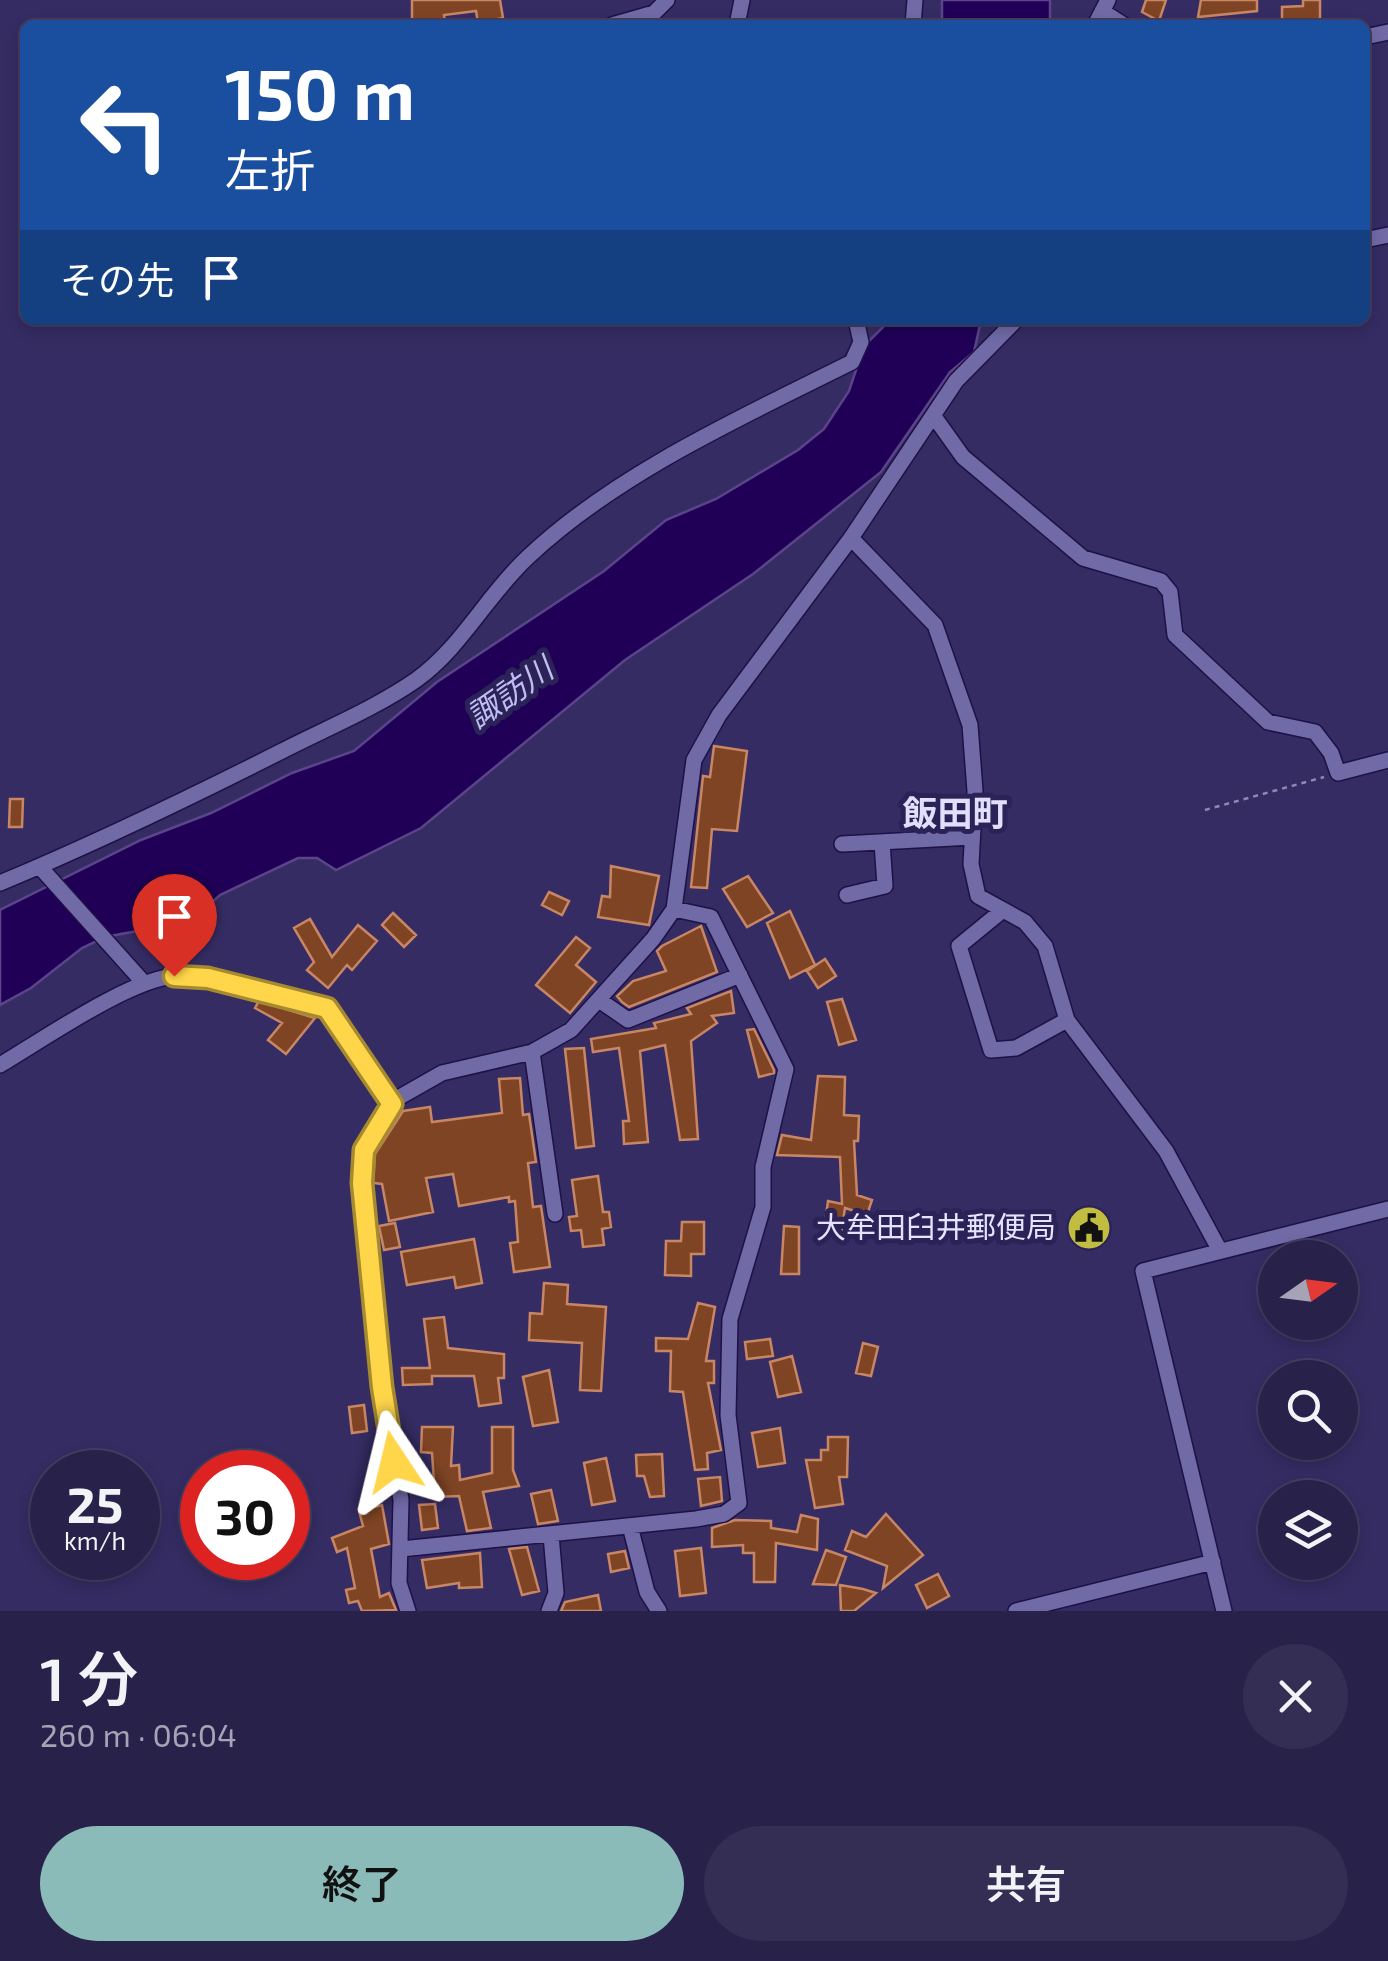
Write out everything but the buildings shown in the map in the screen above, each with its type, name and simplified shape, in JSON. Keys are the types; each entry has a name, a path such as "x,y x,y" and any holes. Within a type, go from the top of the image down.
{"street":[{"path":"654,19 667,0"},
{"path":"0,883 122,832 377,706 421,676 452,647 499,586 563,528 664,460 852,362 861,342 857,325"},
{"path":"408,1611 400,1583 401,1500 382,1387 362,1183 364,1150 392,1104 442,1073 532,1052 571,1030 602,1002 674,909 694,760 729,700 851,538 956,381 1011,325"},
{"path":"933,415 963,456 1083,558 1161,581 1170,592 1176,635 1268,722 1315,732 1338,773 1388,760"},
{"path":"851,538 935,625 970,725 970,864 978,896 1025,922 1045,946 1067,1020 1166,1151 1218,1249"},
{"path":"842,844 972,837"},
{"path":"848,896 886,886 882,842"},
{"path":"40,866 138,978"},
{"path":"401,1549 449,1547 538,1532 551,1536 705,1518 724,1514 739,1503 728,1415 730,1319 764,1207 763,1167 786,1069 712,918 674,909"},
{"path":"1003,910 959,946 991,1050 1016,1048 1067,1020"},
{"path":"602,1002 628,1020 740,975"},
{"path":"0,1065 138,978 208,978 327,1008 392,1104"},
{"path":"532,1052 555,1214"},
{"path":"1224,1611 1144,1272 1218,1249 1388,1209"},
{"path":"630,1526 646,1592 659,1611"},
{"path":"549,1611 556,1593 551,1536"},
{"path":"1016,1611 1213,1562"}],"path":[{"path":"1205,810 1338,773"}],"water":[{"path":"942,0 1050,0 1050,20 942,20"},
{"name":"諏訪川","path":"885,325 980,325 974,352 950,372 881,472 753,574 625,660 421,828 336,870 317,858 298,858 220,895 191,921 105,937 82,948 31,988 0,1005 0,910 141,840 211,813 292,773 354,751 437,682 604,571 666,520 716,499 798,450 824,429 849,391 864,346"}],"place":[{"name":"大牟田臼井郵便局","path":"1089,1228"}],"district":[{"name":"飯田町","path":"955,814"}],"route":[{"path":"174,976 208,978 327,1008 392,1104 364,1150 362,1183 382,1387 394,1462"}]}
